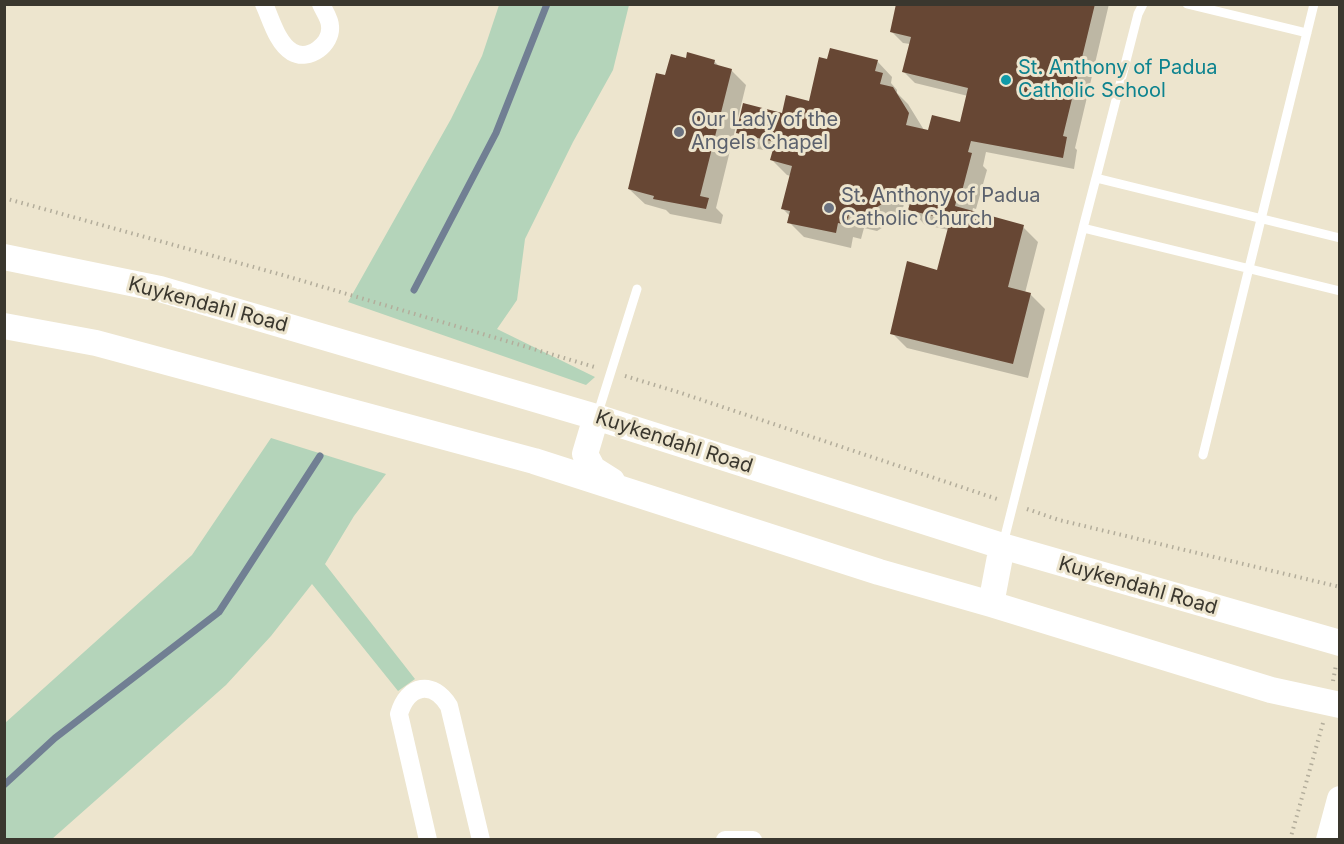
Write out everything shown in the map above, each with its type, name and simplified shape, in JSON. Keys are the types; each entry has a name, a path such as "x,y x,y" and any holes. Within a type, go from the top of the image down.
{"main road":[{"name":"Kuykendahl Road","path":"4,257 160,289 597,417 1002,546 1340,643"},
{"path":"4,326 96,344 534,461 879,572 1270,690 1334,704"},
{"path":"597,417 585,454 593,469 621,488"},
{"path":"991,604 1002,546"},
{"path":"1329,840 1340,799"}],"street":[{"path":"264,4 283,44 293,53 306,55 321,48 328,40 331,24 321,4"},
{"path":"428,840 399,714 407,697 416,691 426,689 444,698 449,706 481,840"},
{"path":"725,840 753,840"}],"lane":[{"path":"1002,546 1138,14 1143,4"},
{"path":"1187,4 1307,33"},
{"path":"1203,455 1314,4"},
{"path":"1096,178 1340,238"},
{"path":"1083,228 1340,291"},
{"path":"597,417 638,289"}],"path":[{"path":"4,198 286,276 681,393 1059,520 1340,587"},
{"path":"1290,840 1334,704 1340,643"}],"green space":[{"path":"499,5 629,5 613,70 573,142 525,239 517,300 497,329 595,377 586,385 348,302 451,119 482,56"},
{"path":"271,438 386,474 354,516 325,564 415,679 398,691 312,584 271,636 226,685 52,839 5,839 5,723 192,555"}],"building":[{"name":"St. Anthony of Padua Catholic Church","path":"896,4 1095,4 1063,136 1067,137 1063,158 971,141 968,152 972,153 961,195 958,194 955,206 1024,225 1008,287 1031,293 1013,364 890,334 907,261 937,270 950,220 908,210 912,196 889,190 887,201 861,217 849,214 847,225 838,223 836,233 787,223 790,211 781,209 792,166 770,160 775,142 736,133 743,103 782,113 786,95 809,101 819,57 827,59 830,48 878,60 875,71 883,73 880,84 893,87 909,113 906,125 928,130 932,115 960,122 968,88 902,72 911,37 890,32"},
{"name":"Our Lady of the Angels Chapel","path":"687,52 715,60 714,64 732,69 700,196 709,198 706,209 653,199 654,196 628,189 656,73 665,75 671,54 686,58"}],"waterway":[{"path":"414,290 496,133 547,4"},
{"path":"4,785 55,738 219,612 320,456"}],"place":[{"name":"St. Anthony of Padua Catholic School","path":"1006,80"},
{"name":"Our Lady of the Angels Chapel","path":"679,132"},
{"name":"St. Anthony of Padua Catholic Church","path":"829,208"}]}
